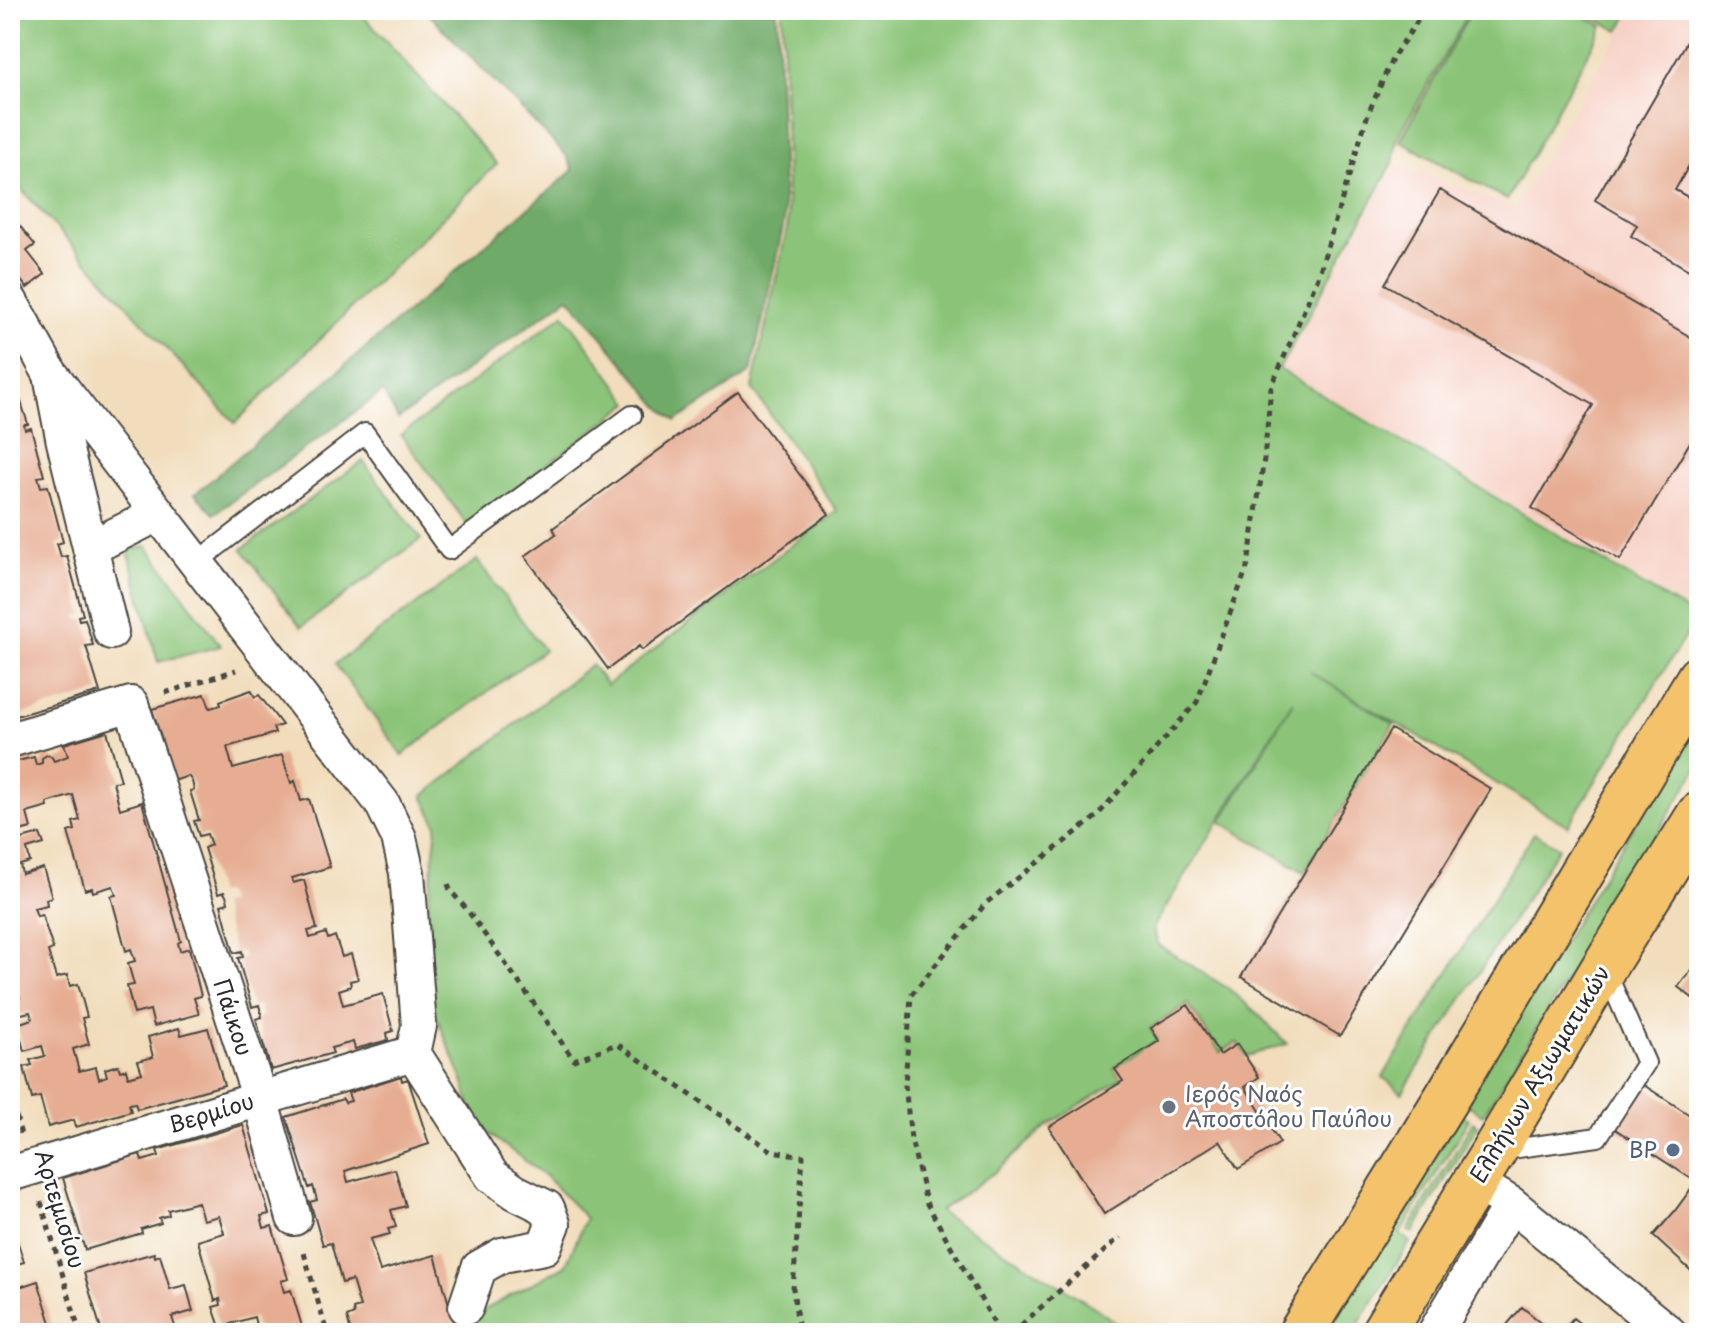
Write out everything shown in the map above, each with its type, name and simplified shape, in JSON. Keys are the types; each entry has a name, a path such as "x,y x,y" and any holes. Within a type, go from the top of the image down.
{"main road":[{"path":"1301,1333 1422,1139 1699,678"},
{"name":"Ελλήνων Αξιωματικών","path":"1383,1333 1699,815"}],"street":[{"path":"11,305 50,373 382,803 399,838 407,873 419,1026 413,1053 492,1176 547,1208 553,1224 544,1247 502,1255 479,1268 466,1307"},
{"path":"50,373 111,632"},
{"path":"90,548 158,514"},
{"path":"10,740 131,704"},
{"name":"Πάικου","path":"131,704 260,1099 294,1218"},
{"name":"Βερμίου","path":"20,1171 413,1053"},
{"path":"1484,1166 1511,1204 1669,1333"},
{"name":"Ελλήνων Αξιωματικών","path":"1435,1333 1511,1204"}],"lane":[{"path":"196,563 365,433 449,550 632,415"},
{"path":"1484,1166 1598,1137 1646,1063 1604,967"}],"path":[{"path":"1000,1333 926,1202 911,1139 905,1085 911,995 986,903 1096,817 1197,702 1248,565 1271,388 1318,277 1368,114 1393,57 1425,10"},
{"path":"131,704 271,658"},
{"path":"445,876 450,890 574,1060 617,1044 772,1151 803,1156 793,1289 799,1333"},
{"name":"Αρτεμισίου","path":"10,1093 20,1171 80,1333"},
{"path":"294,1218 327,1333"},
{"path":"1012,1333 1120,1237"}],"shaded area":[{"path":"1633,10 1699,10 1698,614 1282,368 1396,164 1515,208"}],"green space":[{"path":"10,10 358,10 497,164 235,423 10,177"},
{"path":"425,10 777,10 784,222 751,372 676,421 659,406 569,297 398,419 383,392 214,514 195,494 573,170 566,155"},
{"path":"782,10 1470,10 1397,139 1393,163 1279,369 1697,617 1568,826 1310,672 1394,724 1304,872 1221,822 1293,701 1153,928 1158,945 1229,989 1287,1044 1247,1056 1237,1042 1220,1053 1188,1004 1150,1028 1157,1040 1114,1068 1121,1079 1048,1125 995,1172 939,1211 1096,1308 1130,1333 475,1333 470,1318 566,1265 586,1218 545,1176 475,1123 464,1083 432,1006 428,907 437,825 423,796 591,665 607,685 837,511 752,388 788,224"},
{"path":"1472,10 1573,10 1603,26 1507,200 1400,141"},
{"path":"1580,10 1631,10 1619,31"},
{"path":"564,314 630,403 467,524 401,435"},
{"path":"363,461 421,539 301,627 242,549"},
{"path":"147,546 221,646 158,662 128,551"},
{"path":"477,560 544,650 402,755 335,664"},
{"path":"1699,719 1699,766 1483,1115 1465,1103"},
{"path":"1534,833 1559,847 1402,1093 1383,1077"},
{"path":"1461,1114 1469,1119 1400,1234 1410,1242 1353,1333 1326,1333"},
{"path":"1473,1122 1478,1125 1413,1233 1408,1231"}],"building":[{"path":"1699,21 1699,148 1675,190 1699,203 1699,276 1631,236 1637,225 1595,200"},
{"path":"1440,190 1699,342 1699,427 1620,560 1532,508 1593,405 1385,284"},
{"path":"15,220 35,245 27,251 45,274 27,288 10,266 10,224"},
{"path":"10,367 28,424 24,425 25,430 31,428 44,476 38,477 41,487 48,486 63,542 57,544 61,557 67,556 83,615 78,616 79,620 85,619 93,645 86,646 100,692 16,716 10,696"},
{"path":"738,392 829,514 642,650 639,646 608,669 525,556 556,534 553,528"},
{"path":"251,690 255,697 259,695 282,725 273,728 275,733 227,747 233,769 282,755 301,801 309,799 330,867 292,878 293,883 304,880 317,929 308,931 310,938 326,933 328,939 335,936 342,957 351,954 358,979 350,981 351,986 339,990 343,1005 383,994 393,1031 387,1033 388,1040 355,1049 353,1042 331,1048 333,1053 271,1070 256,1019 262,1017 259,1005 252,1007 238,958 243,957 242,951 234,953 221,905 228,903 227,898 224,892 218,894 204,848 211,845 207,834 199,836 194,821 199,820 190,791 194,790 192,781 188,776 174,781 152,709 205,694 210,708"},
{"path":"1391,729 1491,789 1340,1036 1241,977"},
{"path":"107,731 121,781 113,782 120,809 142,802 181,941 178,943 180,951 189,948 201,996 194,998 199,1014 154,1026 150,1010 134,1014 127,986 134,985 128,963 135,961 131,949 126,951 111,896 116,895 113,886 93,892 92,888 85,890 68,832 75,830 73,822 80,820 73,795 27,813 31,828 16,832 18,840 40,834 44,844 27,849 30,862 20,865 22,874 43,868 52,897 46,899 47,905 34,908 37,916 42,915 53,949 48,951 56,978 67,975 70,986 78,984 87,1017 82,1018 89,1044 73,1049 79,1071 96,1067 99,1079 107,1076 105,1069 118,1065 120,1071 126,1069 128,1077 142,1073 138,1061 153,1057 148,1037 179,1028 181,1035 208,1028 224,1085 137,1109 135,1103 129,1104 131,1111 76,1127 74,1120 48,1127 40,1097 32,1099 24,1067 32,1065 30,1060 45,1056 42,1046 24,1051 17,1024 32,1019 30,1012 17,1015 13,1000 20,998 18,988 10,991 10,763 34,757 36,765 42,763 42,758 47,755 54,761 68,756 64,744"},
{"path":"1699,960 1699,1003 1678,987"},
{"name":"Ιερός Ναός Αποστόλου Παύλου","path":"1188,1005 1220,1055 1237,1044 1259,1077 1245,1087 1280,1143 1238,1169 1220,1141 1104,1214 1049,1127 1123,1081 1115,1069 1159,1041 1151,1028"},
{"path":"401,1076 402,1081 408,1079 429,1144 345,1171 348,1182 395,1169 406,1206 391,1210 396,1227 388,1229 390,1234 370,1239 380,1271 435,1255 457,1333 351,1333 347,1317 354,1314 353,1309 360,1307 352,1280 342,1283 331,1243 323,1245 310,1202 317,1200 313,1186 309,1188 286,1117 343,1099 345,1103 351,1101 348,1093"},
{"name":"BP","path":"1636,1080 1699,1121 1699,1278 1653,1236 1696,1182 1606,1123"},
{"path":"243,1125 269,1214 261,1216 264,1228 272,1226 288,1279 281,1281 284,1292 291,1290 304,1333 258,1333 254,1317 220,1327 213,1307 221,1305 220,1299 215,1301 198,1241 224,1233 219,1216 203,1220 198,1202 168,1210 169,1215 159,1218 161,1223 141,1229 142,1233 85,1250 63,1178 140,1154 142,1161 159,1156 157,1150"},
{"path":"10,1218 24,1262 10,1266"},
{"path":"154,1253 155,1257 160,1255 170,1289 186,1285 193,1311 172,1317 177,1333 102,1333 84,1273"},
{"path":"38,1281 54,1333 10,1333 10,1290"},
{"path":"1522,1307 1554,1333 1500,1333"},
{"path":"1573,1318 1592,1333 1561,1333"}],"place":[{"name":"Ιερός Ναός Αποστόλου Παύλου","path":"1169,1107"},
{"name":"BP","path":"1673,1150"}]}
